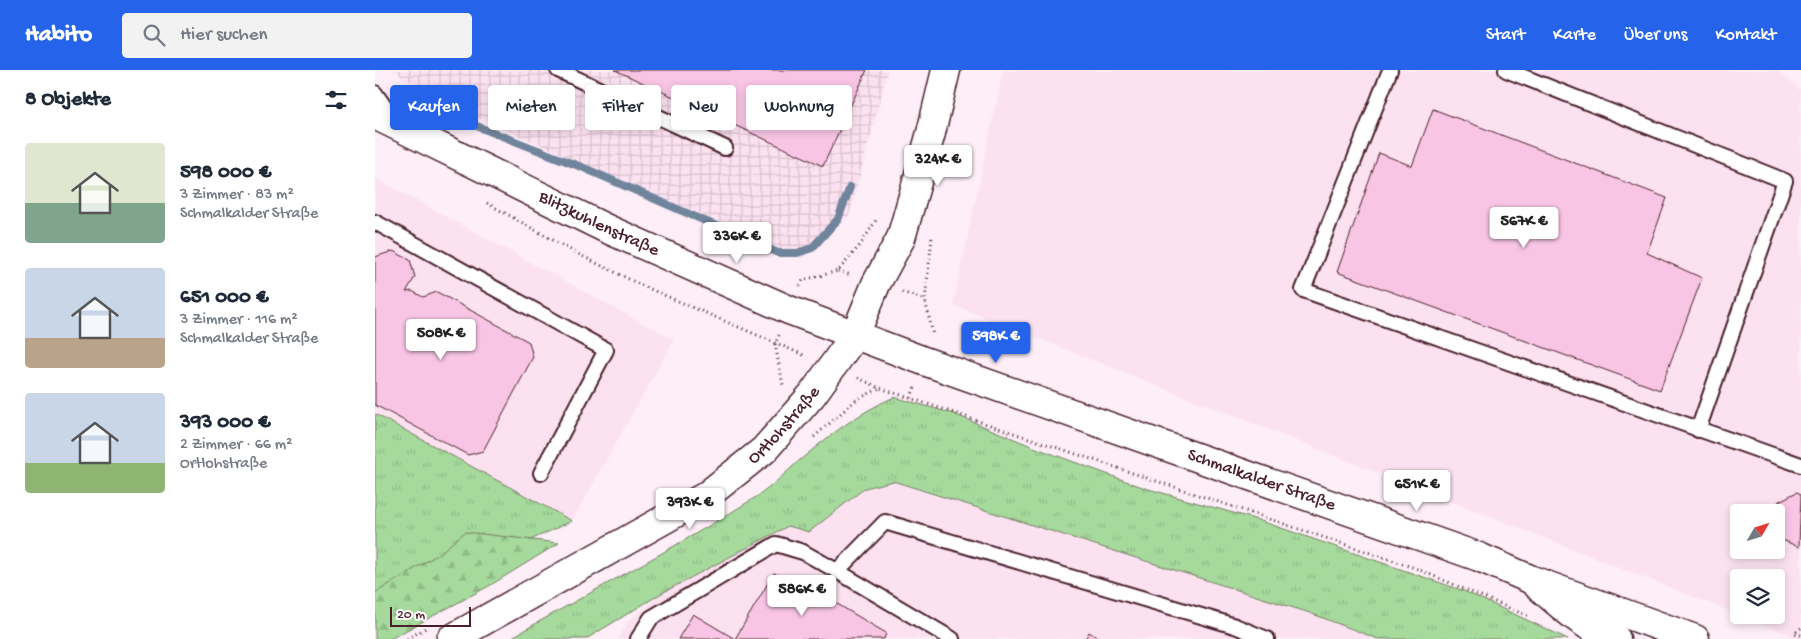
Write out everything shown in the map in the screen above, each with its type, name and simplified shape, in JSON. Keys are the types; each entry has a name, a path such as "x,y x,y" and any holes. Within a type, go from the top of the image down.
{"main road":[{"name":"Ortlohstraße","path":"451,639 706,496 764,450 812,395 855,335 876,284 901,238 931,133 946,70"},
{"name":"Blitzkuhlenstraße","path":"375,115 390,123"},
{"name":"Blitzkuhlenstraße","path":"403,130 605,228 789,310 855,335"},
{"name":"Schmalkalder Straße","path":"855,335 1469,553 1532,580 1695,639"},
{"path":"1532,580 1564,608 1605,635 1616,639"}],"lane":[{"path":"558,70 725,148"},
{"path":"1390,70 1303,290 1801,465"},
{"path":"1506,70 1785,180 1698,430"},
{"path":"375,93 390,115"},
{"path":"375,222 606,350 541,473"},
{"path":"837,571 885,522 1228,624 1267,639"},
{"path":"638,639 651,618 777,544 803,552 952,639"}],"path":[{"path":"775,344 803,280 838,271 861,244 879,215"},
{"path":"911,398 934,336 925,300 933,229"},
{"path":"1801,628 1794,633 1801,636"}],"shaded area":[{"path":"393,70 888,70 849,216 802,258 506,130 575,130 575,85 488,85 488,122 478,118 478,85 415,85"},
{"path":"1003,70 1778,70 1801,91 1801,639 1762,624 1785,624 1785,569 1730,569 1730,611 953,305"},
{"path":"375,178 674,340 572,521 375,414"},
{"path":"893,481 1310,613 1378,639 619,639 628,621 662,593 788,526 809,532 865,488"}],"green space":[{"path":"894,397 954,414 1036,448 1145,488 1258,520 1464,591 1568,639 1378,639 1310,613 893,481 865,488 809,532 788,526 662,593 586,639 509,639 695,534 756,497 834,433 868,410"},
{"path":"375,414 561,515 572,521 375,611"},
{"path":"465,532 559,543 489,586 390,639 375,639 375,593 440,553"}],"building":[{"path":"615,70 867,70 852,103 852,85 746,85 746,130 840,130 823,166 736,126 736,85 671,85 671,96 661,91 661,85 648,85"},
{"path":"1433,109 1667,198 1647,253 1702,278 1660,390 1337,272 1379,153 1412,166"},
{"path":"393,251 410,260 415,277 406,292 412,291 423,297 437,292 529,342 533,357 483,451 468,455 375,405 375,257"},
{"path":"1797,492 1801,494 1799,547 1785,541 1785,504 1778,504 1779,501"},
{"path":"774,573 811,595 814,590 886,633 884,639 735,639"},
{"path":"693,614 735,639 678,639"},
{"path":"1089,632 1100,639 1085,639"}],"waterway":[{"path":"478,127 584,168 778,253 797,253 812,248 838,219 850,187"}]}
